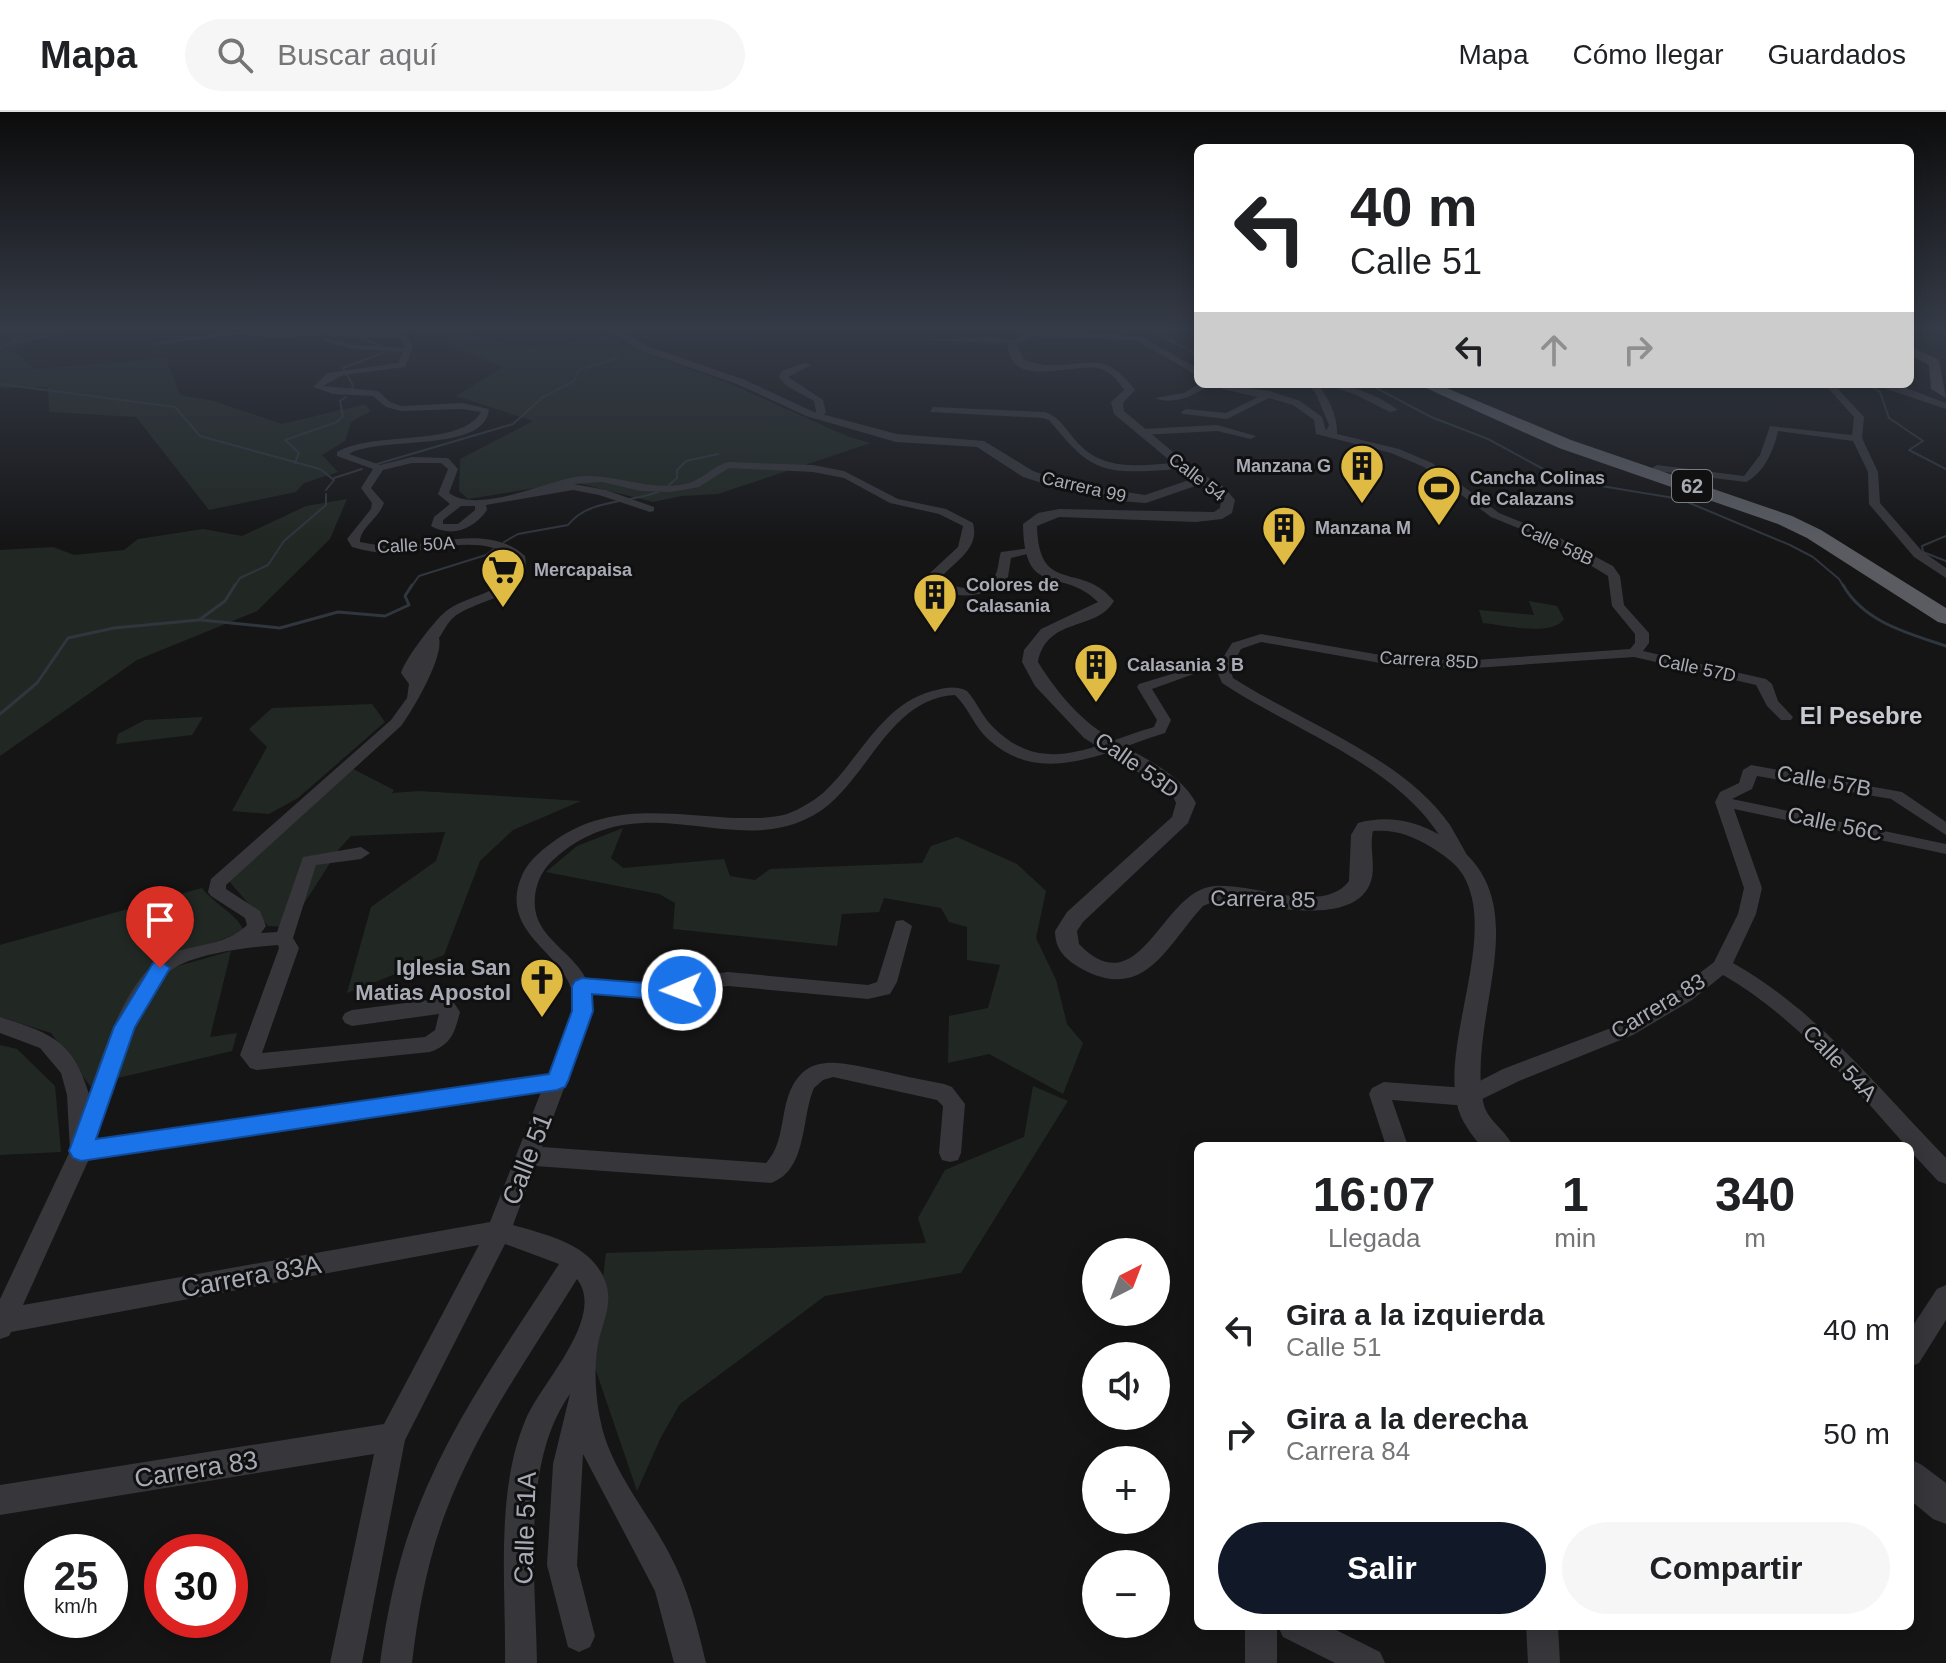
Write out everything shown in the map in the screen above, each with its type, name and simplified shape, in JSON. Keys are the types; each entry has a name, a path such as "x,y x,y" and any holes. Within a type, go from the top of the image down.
{"highway":[{"name":"62","path":"1462,400 1565,444 1778,517 1814,534 1946,617"},
{"name":"62","path":"1474,400 1573,441 1657,468 1694,476 1822,530 1946,608"}],"street":[{"path":"382,400 401,408 462,405 486,411 481,422 458,433 427,439 358,444 341,454 379,468 426,459 451,464 453,469 443,494 468,504 595,477 648,489 688,487 729,465 824,470 850,476 892,500 958,516 969,525 970,537 964,549 933,580 946,589 969,591 987,588 1002,577 1005,555 1030,552"},
{"name":"Carrera 99","path":"782,400 816,416 905,440 980,444 1028,474 1099,494 1146,499 1195,482"},
{"path":"816,416 821,413 818,400"},
{"name":"Calle 54","path":"1030,552 1030,524 1047,515 1196,518 1217,516 1227,510 1116,409 1119,400"},
{"path":"1186,412 1227,416 1258,400"},
{"path":"1287,400 1307,408 1319,419 1319,432 1333,435"},
{"path":"1322,400 1334,425 1330,433 1333,435"},
{"path":"1374,400 1393,410"},
{"path":"1844,400 1857,413 1857,438 1873,472 1875,504 1918,554 1946,574"},
{"path":"933,410 1045,415 1052,418 1082,452 1093,459 1136,469 1179,465"},
{"path":"1142,432 1217,428 1251,436"},
{"path":"1694,476 1749,478 1765,455 1773,428 1857,438"},
{"name":"Calle 58B","path":"1333,435 1395,451 1428,465 1495,515 1556,540 1609,569 1614,576 1618,606 1642,633 1642,643 1634,653"},
{"name":"Calle 50A","path":"240,941 253,932 257,926 256,920 220,895 217,883 396,723 414,698 416,684 430,662 434,644 432,638 450,614 510,585 518,573 521,559 517,553 491,543 393,550 356,545 353,539 356,531 377,509 378,503 366,488 379,468"},
{"path":"553,487 585,488 629,506 650,509"},
{"name":"Calle 53D","path":"1030,552 1037,566 1056,577 1100,593 1106,601 1102,608 1060,625 1033,646 1030,662 1037,678 1105,745 1185,797 1186,809 1181,819 1075,917 1066,931 1068,945 1088,963 1111,970 1140,965"},
{"name":"Carrera 85D","path":"1459,857 1450,835 1425,804 1329,739 1227,680 1223,669 1230,651 1247,639 1261,638 1386,660 1432,664 1634,653"},
{"name":"Calle 57D","path":"1634,653 1761,682 1765,684 1767,697 1774,708 1786,717"},
{"path":"903,926 883,989 868,992 728,979 701,982 669,992 582,986 574,969 534,932 525,908 533,871 556,847 585,828 625,816 768,822 792,819 825,800 907,709 940,693 958,692 986,729 1014,751 1044,761 1160,730 1164,720 1144,687 1198,670"},
{"name":"Calle 57B","path":"1725,799 1746,786 1748,772 1755,769 1889,792 1946,830"},
{"name":"Calle 56C","path":"1725,799 1946,849"},
{"name":"Carrera 83","path":"1468,1097 1511,1075 1626,1030 1685,995 1722,966 1747,914 1753,888 1725,799"},
{"name":"Carrera 85","path":"1140,965 1196,902 1210,894 1309,901 1351,893 1361,880 1362,830 1378,824 1406,828 1430,838 1459,857"},
{"path":"352,1018 436,1006 447,1008 450,1012 444,1034 430,1044 264,1063 252,1060 251,1055 289,948 284,938 309,861 361,853"},
{"path":"1459,857 1474,877 1482,902 1483,961 1470,1034 1468,1097 1479,1124 1495,1142"},
{"path":"1,1324 81,1151 125,1027 153,974 182,956 240,941 284,938"},
{"name":"Calle 54A","path":"1722,966 1747,979 1802,1024 1946,1174"},
{"name":"Calle 51","path":"346,1663 392,1437 499,1231 583,1011 582,986"},
{"path":"8,1027 47,1042 71,1070 78,1095 81,1151"},
{"path":"529,1156 771,1173 786,1159 801,1089 822,1069 944,1093 954,1104 950,1153"},
{"path":"81,1151 557,1081"},
{"path":"1396,1142 1381,1102 1381,1093 1390,1089 1468,1097"},
{"path":"396,1663 400,1629 432,1510 461,1451 575,1260 566,1253 499,1231"},
{"name":"Carrera 83A","path":"1,1324 499,1231"},
{"name":"Calle 51A","path":"521,1663 521,1491 526,1464 542,1414 584,1348 596,1310 597,1292 589,1273 575,1260"},
{"path":"1914,1348 1946,1297"},
{"path":"584,1348 583,1395 589,1429 600,1459 638,1523 670,1587 690,1663"},
{"path":"579,1636 562,1565 567,1464 583,1395"},
{"name":"Carrera 83","path":"0,1500 392,1437"},
{"path":"1914,1480 1946,1506"},
{"path":"1261,1630 1261,1663"},
{"path":"1302,1630 1369,1663"},
{"path":"1542,1630 1544,1663"}],"shaded area":[{"path":"49,400 210,400 282,424 365,404 371,411 351,422 345,441 322,455 338,472 304,483 296,492 209,510 136,417 49,412"},
{"path":"469,400 767,400 849,437 871,443 718,494 682,496 653,502 574,482 468,499 459,491 460,459 533,421"},
{"path":"347,499 330,539 257,611 137,660 0,756 0,550 53,547 74,555 124,550 138,539 203,529 242,536 306,506"},
{"path":"1529,601 1557,606 1564,619 1549,628 1538,629 1483,623 1479,610 1534,615"},
{"path":"372,704 385,722 298,798 269,814 232,811 267,747 249,729 272,708"},
{"path":"203,717 192,735 116,744 118,734 145,720"},
{"path":"353,769 394,790 392,793 419,791 581,801 513,830 480,861 444,955 347,993 371,907 436,861 445,832 351,836 339,849 289,927 268,926 228,880"},
{"path":"623,828 611,858 623,868 724,859 730,876 755,880 770,869 922,863 931,846 957,837 1017,864 1046,891 1036,938 1056,980 1067,1024 1083,1043 1063,1094 989,1054 948,1063 949,1016 988,1008 1000,965 967,960 967,927 949,922 941,908 884,898 879,912 842,914 837,946 673,929 675,903 659,894 546,872 577,846"},
{"path":"202,888 236,919 244,931 156,965 93,1090 51,1033 0,1017 0,945"},
{"path":"231,951 210,1037 237,1033 232,1051 118,1078 148,992 175,967"},
{"path":"0,1045 17,1049 55,1086 61,1152 0,1155"},
{"path":"1033,1086 1068,1101 961,1273 825,1296 680,1404 661,1437 637,1491 593,1362 606,1253 926,1243 918,1218 945,1170 1024,1137"}],"waterway":[{"path":"125,400 175,407 200,436 295,462"},
{"path":"295,462 299,453 285,440 337,422 343,416 341,400"},
{"path":"374,465 513,424 539,400"},
{"path":"1400,400 1431,417 1488,439 1547,471 1577,482 1680,499 1790,545 1813,557 1844,587"},
{"path":"1883,400 1889,418 1923,441 1909,450 1946,469"},
{"path":"668,486 677,478 677,470 686,461 718,454"},
{"path":"295,462 320,469 334,480 326,490"},
{"path":"334,478 362,469"},
{"path":"504,542 518,534 568,525 586,510 598,506 658,492"},
{"path":"234,587 240,578 268,565 284,541 326,505 326,494"},
{"path":"1946,536 1922,546 1923,552 1946,561"},
{"path":"411,587 419,576 486,555 494,549"},
{"path":"0,714 37,683 68,638 114,628 199,620 225,601 235,585"},
{"path":"201,620 280,628 338,612 385,616 409,605 405,596 412,585"},
{"path":"1843,585 1852,598 1875,617 1902,631 1946,646"}],"place":[{"name":"Manzana G","path":"1362,505"},
{"name":"Cancha Colinas de Calazans","path":"1439,527"},
{"name":"Manzana M","path":"1284,567"},
{"name":"Mercapaisa","path":"503,609"},
{"name":"Colores de Calasania","path":"935,634"},
{"name":"Calasania 3 B","path":"1096,704"},
{"name":"Iglesia San Matias Apostol","path":"542,1019"}],"district":[{"name":"El Pesebre","path":"1861,715"}],"route":[{"path":"160,968 153,974 125,1027 81,1151 557,1081 583,1011 582,986 669,992 682,990"}]}
